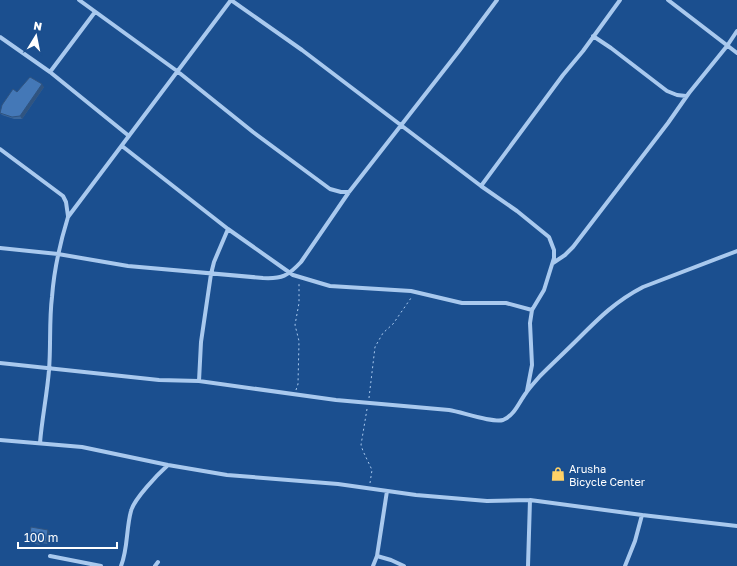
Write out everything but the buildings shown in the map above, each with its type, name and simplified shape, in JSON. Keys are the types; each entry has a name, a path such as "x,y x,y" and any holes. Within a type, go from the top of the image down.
{"street":[{"path":"79,0 177,71 253,132 330,189 341,192 350,192"},
{"path":"68,216 231,0 308,54 481,186 518,211 549,237 554,250 553,263 544,290 532,310 530,323 532,365 527,392"},
{"path":"0,248 58,254 128,266 211,274 273,278 282,277 289,274 301,262 350,192 497,0"},
{"path":"481,186 620,0"},
{"path":"668,0 737,53"},
{"path":"50,72 95,12"},
{"path":"553,263 565,255 573,247 668,123 686,96 727,46 737,31"},
{"path":"594,36 667,91 677,95 686,96"},
{"path":"0,37 50,72 129,136"},
{"path":"122,146 228,229 289,274 330,286 411,291 462,303 506,303 532,310"},
{"path":"0,149 64,196 68,216 58,254 52,297 48,391 40,443"},
{"path":"199,381 202,330 211,274 228,229"},
{"path":"0,363 159,380 199,381 292,395 460,412 501,420 510,416 514,412 540,376 613,305 643,287 737,251"},
{"path":"0,440 82,447 168,465 227,475 338,484 387,491 487,501 530,500 737,526"},
{"path":"121,566 131,509 158,474 168,465"},
{"path":"373,566 377,556 387,491"},
{"path":"528,566 530,500"},
{"path":"625,566 635,541 642,515"},
{"path":"50,556 101,566"},
{"path":"377,556 404,566"}],"path":[{"path":"292,395 298,384 299,341 295,325 299,303 298,277"},
{"path":"370,488 372,470 361,445 375,347 383,333 393,324 412,298 411,291"}],"place":[{"name":"Arusha Bicycle Center","path":"558,474"}]}
